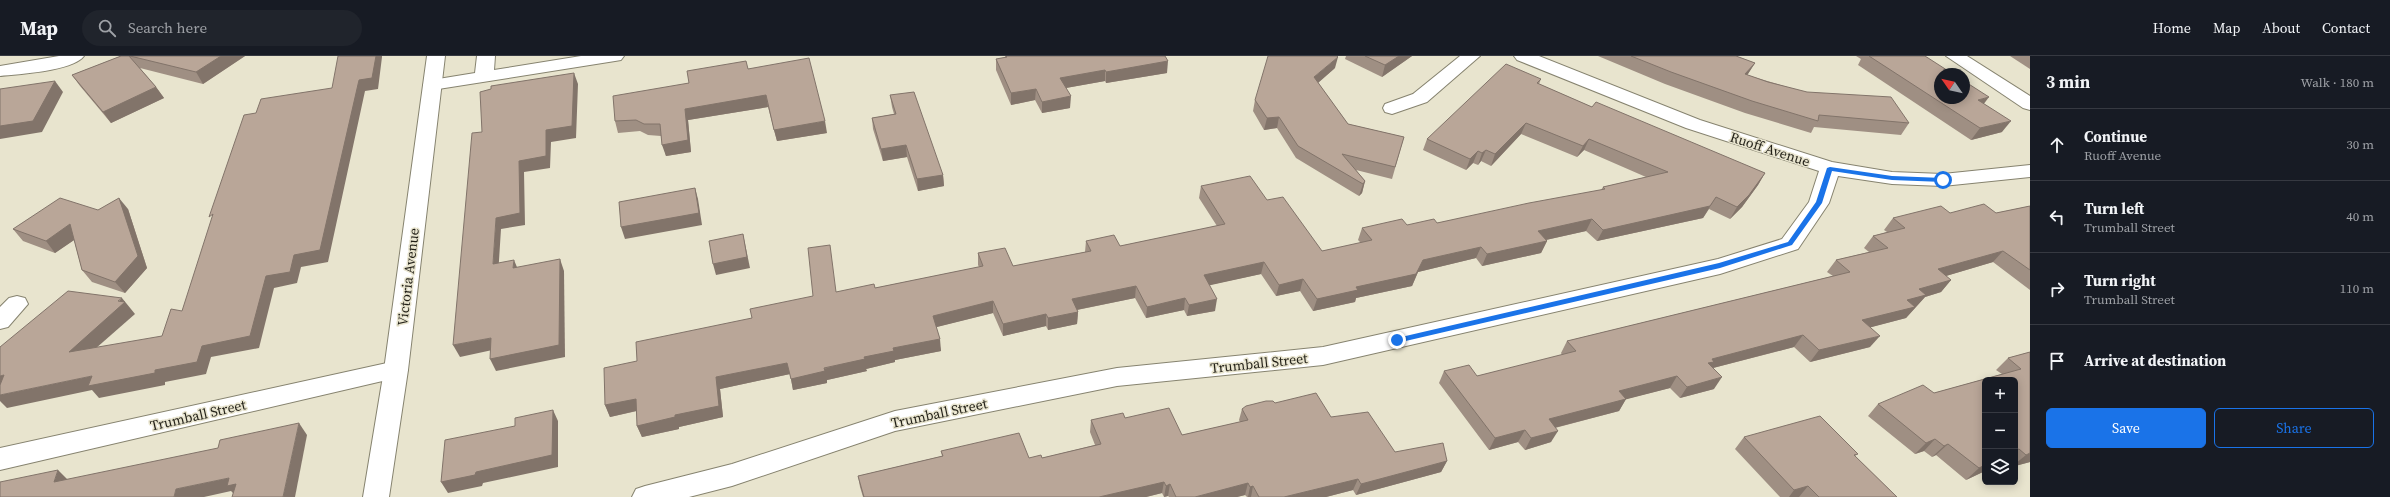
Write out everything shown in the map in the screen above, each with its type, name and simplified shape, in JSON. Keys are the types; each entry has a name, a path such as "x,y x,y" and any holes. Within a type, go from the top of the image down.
{"street":[{"path":"0,71 57,63 75,56"},
{"name":"Victoria Avenue","path":"376,497 396,370 436,56"},
{"path":"484,77 486,56"},
{"path":"432,85 615,56"},
{"path":"1392,108 1420,98 1471,56"},
{"name":"Ruoff Avenue","path":"1523,56 1693,124 1830,168 1892,178 1943,180 2030,171"},
{"path":"1955,56 2030,104"},
{"name":"Trumball Street","path":"645,497 732,475 895,421 1117,377 1323,356 1720,266 1790,244 1819,203 1830,168"},
{"path":"0,321 17,304"},
{"name":"Trumball Street","path":"0,459 396,370"}],"building":[{"path":"121,56 129,56 156,87 103,112 72,75"},
{"path":"130,56 221,56 196,72"},
{"path":"338,56 376,56 372,78 359,80 320,250 294,255 290,272 266,276 250,336 202,346 197,362 155,370 155,373 88,386 92,376 0,395 0,385 4,375 0,376 0,347 68,291 122,298 118,301 125,302 69,352 162,336 171,309 182,311 213,214 209,217 244,115 256,113 261,99 332,88"},
{"path":"1006,56 1165,56 1168,61 1106,72 1105,70 1060,78 1071,96 1042,102 1036,89 1011,93 996,59 1007,57"},
{"path":"1268,56 1337,56 1338,57 1314,77 1348,124 1404,137 1395,167 1342,154 1365,181 1363,184 1298,146 1279,117 1267,118 1255,100"},
{"path":"1365,56 1399,56 1385,65"},
{"path":"1631,56 1736,56 1755,63 1745,74 1768,82 1807,92 1891,97 1909,123 1819,115 1818,121 1752,101"},
{"path":"1869,56 1925,56 1944,68 1934,68 1934,98"},
{"path":"809,58 825,121 774,130 766,95 685,109 688,140 662,145 660,124 644,124 636,120 615,121 613,96 689,83 687,71 746,61 748,69"},
{"path":"1506,64 1541,79 1537,83 1592,107 1596,102 1765,173 1749,195 1737,207 1716,197 1710,206 1603,230 1592,219 1538,231 1547,241 1487,254 1481,247 1423,260 1416,274 1356,287 1358,290 1317,299 1303,279 1279,285 1264,262 1204,275 1217,299 1189,305 1185,298 1147,307 1136,286 1072,299 1078,312 1048,318 1046,314 1003,324 993,301 933,316 940,339 893,348 894,351 864,357 865,359 824,368 825,371 791,379 787,363 716,377 719,406 675,415 675,417 637,426 636,399 605,405 604,368 637,361 636,342 752,318 750,309 813,296 808,248 830,245 836,292 874,284 875,288 983,266 978,253 1005,248 1013,266 1091,251 1086,241 1114,235 1120,246 1225,224 1201,186 1250,176 1267,200 1283,197 1322,251 1372,240 1362,228 1402,219 1407,225 1434,219 1437,223 1529,203 1605,189 1603,187 1668,172 1589,139 1583,146 1526,123 1495,154 1486,150 1482,153 1478,151 1470,159 1427,139"},
{"path":"574,73 572,126 546,130 546,156 519,161 520,213 496,218 493,264 514,260 513,268 560,259 559,345 490,359 491,338 453,345 472,133 482,132 480,92 491,89 491,86"},
{"path":"55,81 33,121 0,126 0,89"},
{"path":"1970,85 1989,97 1978,100 2011,121 1980,128 1943,104 1970,104"},
{"path":"914,92 943,175 917,179 906,145 881,149 872,118 896,114 890,95"},
{"path":"695,188 699,213 621,227 619,202"},
{"path":"60,198 98,210 119,198 138,256 115,282 82,270 70,224 46,241 13,229"},
{"path":"1984,204 1996,213 2030,206 2030,270 2003,251 1938,269 1951,280 1919,289 1926,295 1907,300 1915,307 1862,320 1880,336 1819,350 1803,335 1712,359 1714,362 1708,363 1722,377 1687,387 1677,376 1619,391 1626,399 1549,419 1558,431 1531,438 1525,430 1495,438 1444,371 1469,365 1477,376 1576,351 1567,341 1850,272 1836,260 1888,248 1873,236 1905,228 1893,218 1941,206 1950,213"},
{"path":"743,234 747,257 713,264 709,241"},
{"path":"2030,352 2030,453 2026,455 2018,450 2018,377 1992,377 2021,369 2008,358"},
{"path":"1982,380 1982,466 1979,468 1948,444 1944,446 1935,439 1926,443 1878,404 1923,385 1934,393"},
{"path":"1316,393 1331,417 1368,412 1395,452 1443,443 1447,461 1361,484 1358,479 1284,497 1259,497 1253,486 1250,487 1248,483 1195,497 1176,497 1170,484 1166,486 1164,482 1099,497 864,497 858,476 943,456 941,451 1019,433 1029,458 1041,455 1042,458 1101,444 1091,420 1123,413 1125,418 1169,408 1182,435 1248,420 1242,409 1246,406 1266,401 1273,401 1275,403"},
{"path":"553,410 552,455 476,472 475,475 441,482 445,440 515,426 515,418"},
{"path":"1820,416 1858,454 1854,455 1897,497 1819,497 1808,486 1794,490 1744,437"},
{"path":"299,423 283,497 232,497 236,484 227,486 229,478 176,489 174,497 0,497 0,482 58,470 54,482 218,448 220,440"}],"route":[{"path":"1397,340 1720,266 1790,244 1819,203 1830,168 1892,178 1943,180"}]}
